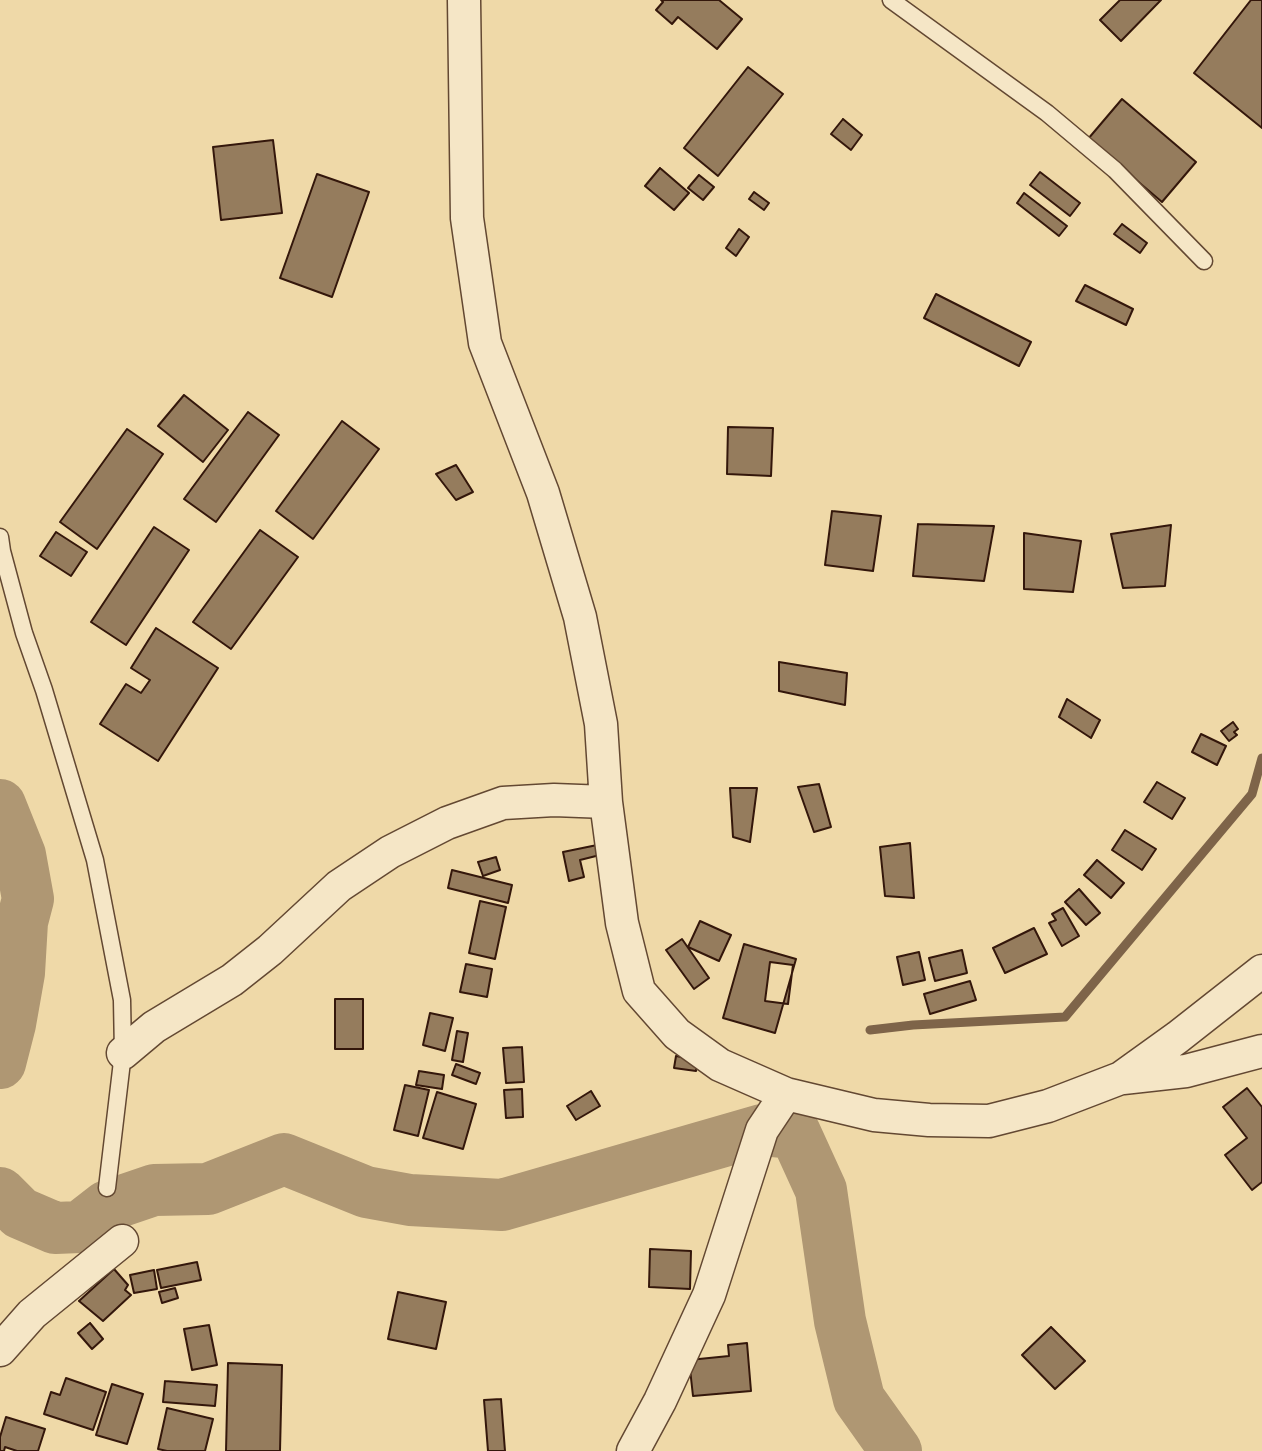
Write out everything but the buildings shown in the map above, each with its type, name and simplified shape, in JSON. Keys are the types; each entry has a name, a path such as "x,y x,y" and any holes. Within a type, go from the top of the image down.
{"street":[{"path":"464,0 467,218 485,343 543,493 580,617 601,724 606,802 622,923 639,991 677,1034 720,1065 786,1094 874,1115 929,1120 989,1121 1048,1106 1121,1078 1262,971"},
{"path":"122,1053 153,1027 232,980 270,950 339,886 390,852 447,823 503,803 554,800 606,802"},
{"path":"1121,1078 1186,1071 1262,1051"},
{"path":"633,1451 660,1401 709,1295 762,1130 786,1094"},
{"path":"0,1349 32,1314 121,1241"}],"lane":[{"path":"891,0 1047,113 1115,170 1204,261"},
{"path":"0,537 24,633 95,860 122,1000 122,1053 107,1188"}],"waterway":[{"path":"870,1030 913,1025 1065,1017 1252,794 1262,758"},
{"path":"0,805 20,855 28,899 22,922 19,973 0,1063"},
{"path":"0,1193 20,1213 55,1228 80,1227 107,1206 154,1190 208,1189 284,1159 366,1192 410,1200 502,1205 762,1130 795,1133 821,1190 840,1321 859,1399 896,1451"}]}
